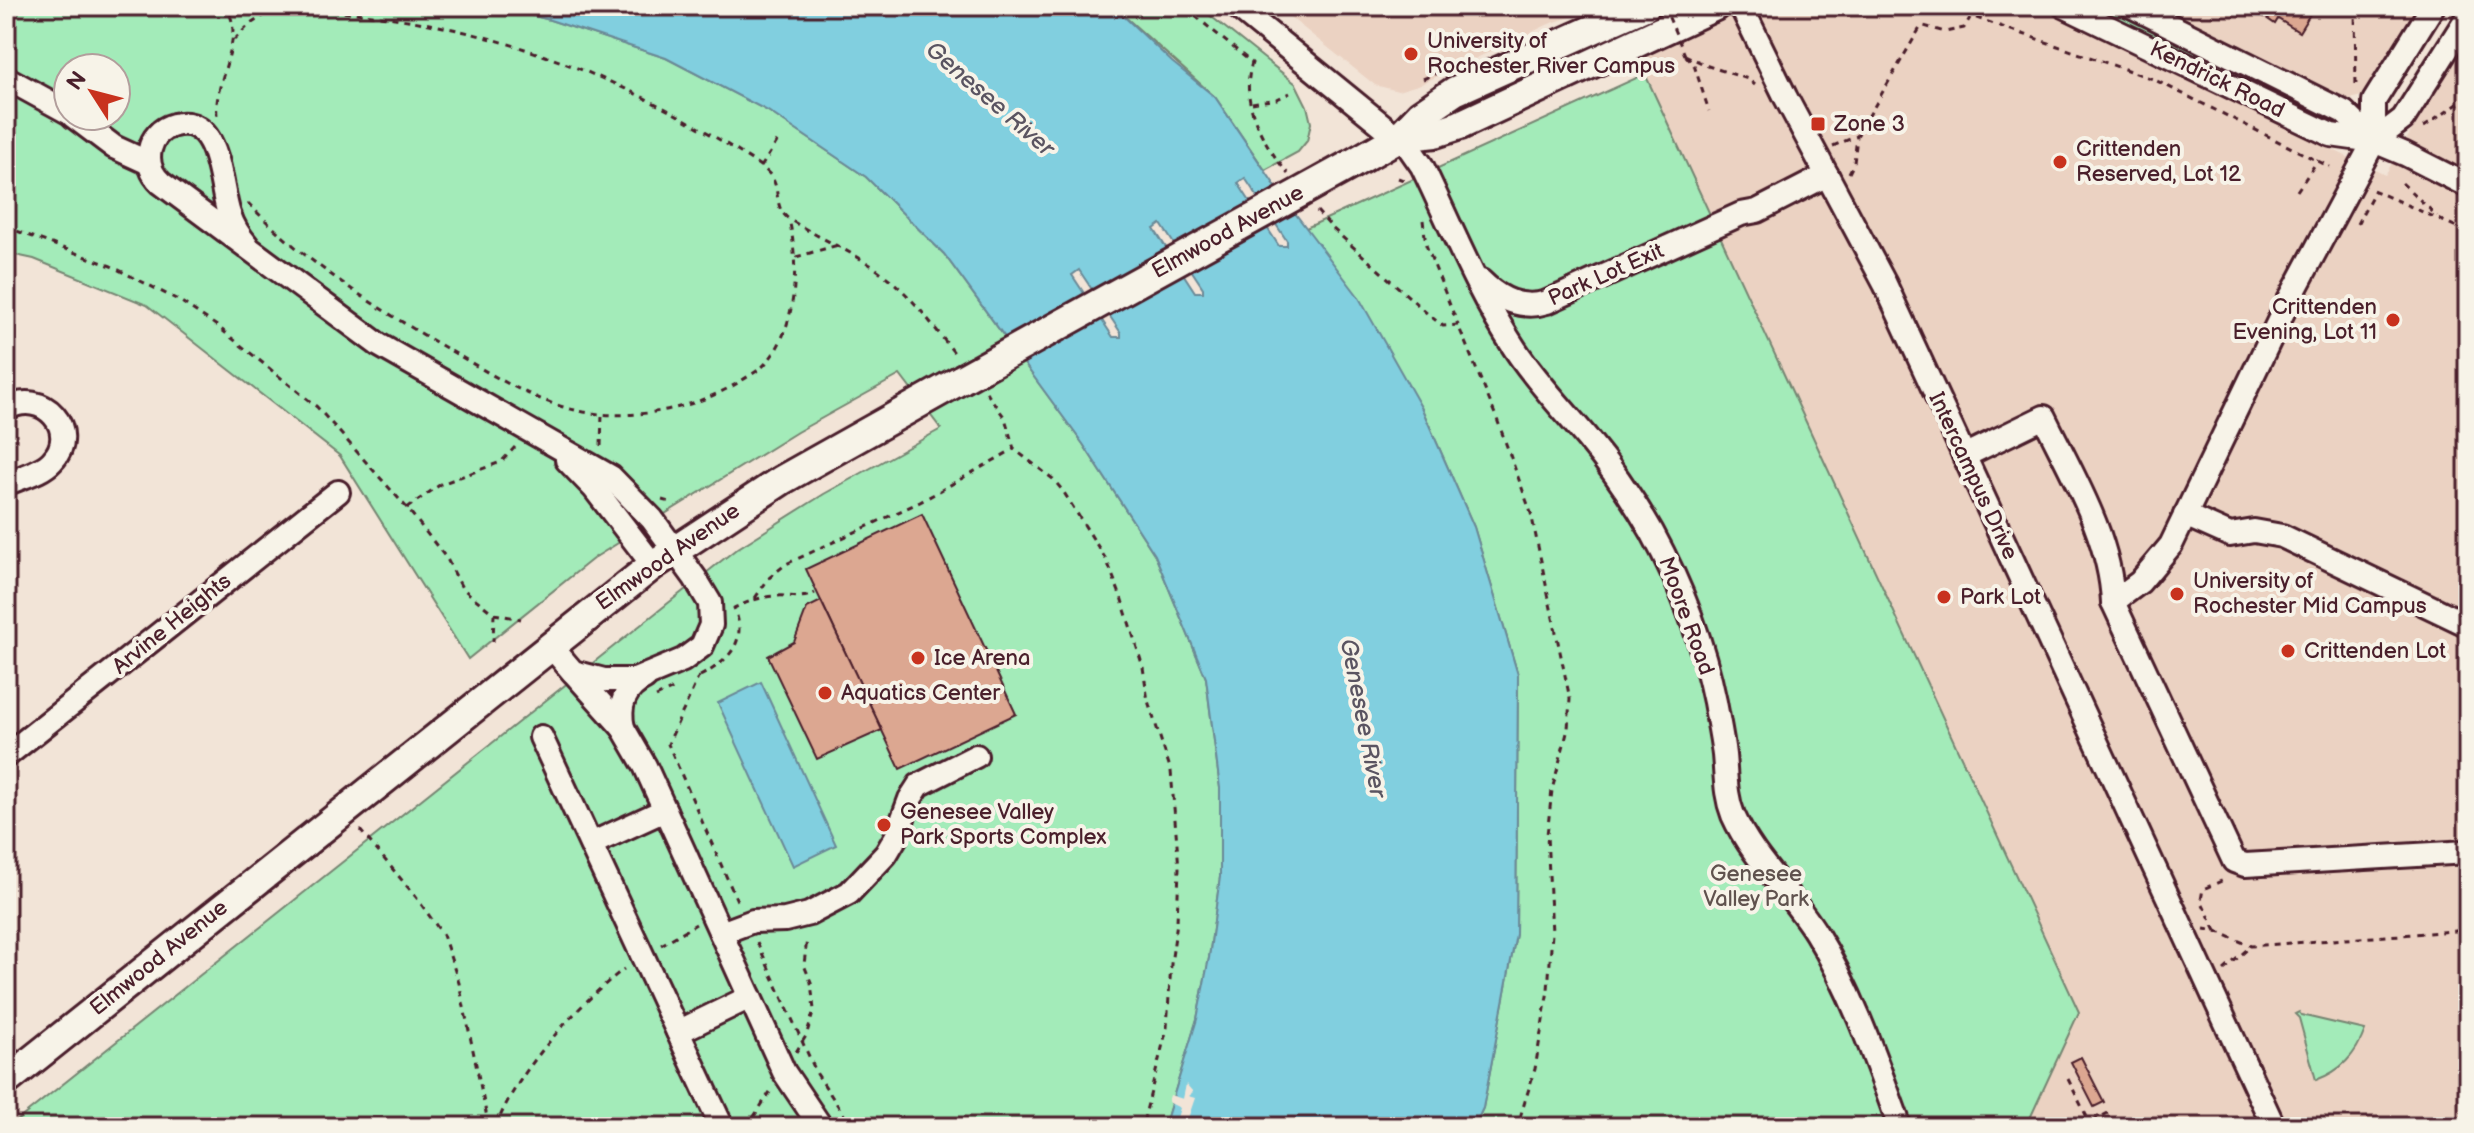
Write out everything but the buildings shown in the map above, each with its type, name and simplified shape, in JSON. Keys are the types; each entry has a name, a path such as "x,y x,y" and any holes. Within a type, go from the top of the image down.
{"main road":[{"name":"Elmwood Avenue","path":"6,1081 664,557 812,462 1399,137 1421,114 1455,91 1645,6"},
{"name":"Elmwood Avenue","path":"1399,137 1435,133 1460,125 1715,6"}],"street":[{"name":"Moore Road","path":"1236,6 1399,137 1422,166 1514,348 1621,482 1667,560 1690,616 1709,674 1732,812 1744,835 1804,914 1835,966 1862,1026 1900,1127"},
{"name":"Intercampus Drive","path":"1741,6 1835,177 2274,1127"},
{"name":"Kendrick Road","path":"2064,6 2331,135 2374,141 2468,186"},
{"name":"Kendrick Road","path":"2131,6 2344,112 2374,141"},
{"path":"2374,141 2374,101 2433,6"},
{"path":"2113,602 2140,582 2171,545 2286,306 2374,141 2403,119 2468,16"},
{"path":"6,78 52,103"},
{"path":"247,245 229,214 214,147 205,133 189,125 177,124 166,128 151,145 149,163 161,183 379,345 611,477 644,510 664,557 705,592 712,615 702,646 693,654 646,677 624,697 621,712 623,728"},
{"path":"94,132 114,147 149,163"},
{"name":"Park Lot Exit","path":"1475,275 1494,293 1516,304 1538,305 1741,214 1757,211 1835,177"},
{"path":"6,409 24,402 42,406 58,422 61,439 57,455 49,464 6,484"},
{"path":"1964,456 2044,417 2097,530 2112,581 2113,602 2234,861 2245,865 2468,852"},
{"name":"Arvine Heights","path":"6,756 338,492"},
{"path":"2185,515 2230,535 2254,531 2282,536 2468,625"},
{"path":"550,645 623,728 665,810 784,1072 821,1127"},
{"path":"573,672 613,680 646,677"},
{"path":"541,737 722,1127"},
{"path":"717,924 785,920 809,914 849,893 873,870 896,837 910,799 919,785 976,756"},
{"path":"591,844 665,810"},
{"path":"678,1032 750,997"}],"path":[{"path":"217,118 217,94 232,43 234,23 224,6"},
{"path":"1189,6 1194,15 1252,63 1249,81 1255,123 1267,146 1295,183"},
{"path":"1664,6 1685,55 1694,65 1709,111"},
{"path":"1942,6 2153,79 2330,167"},
{"path":"2355,6 2356,90"},
{"path":"232,43 249,25 272,10"},
{"path":"1835,177 1854,163 1857,136 1920,28 1924,26 1945,32 1964,28 1970,18"},
{"path":"1685,55 1748,79 1763,93"},
{"path":"1251,103 1277,99 1290,93"},
{"path":"2424,127 2468,97"},
{"path":"1827,149 1857,136"},
{"path":"761,167 780,137"},
{"path":"2297,191 2318,160"},
{"path":"1398,178 1413,187"},
{"path":"2402,183 2439,218"},
{"path":"2357,224 2375,190 2468,232"},
{"path":"244,199 264,220 317,262 436,343 530,396 556,405 602,414 647,411 693,403 723,392 757,371 772,356 782,336 792,296 796,257 789,219"},
{"path":"1314,206 1332,228 1429,315 1443,326 1458,325"},
{"path":"1422,217 1426,245 1497,419 1531,513 1570,699 1568,729 1552,790 1547,824 1546,856 1552,933 1548,990 1535,1069 1517,1127"},
{"path":"6,227 87,255 199,313 317,407 407,508 447,559 462,588 494,614 521,619"},
{"path":"796,257 839,245"},
{"path":"407,508 441,484 501,462 517,445"},
{"path":"755,598 769,578 786,564 920,502 1014,449"},
{"path":"493,642 494,614"},
{"path":"343,811 416,897 443,935 459,983 489,1127"},
{"path":"2216,931 2201,900 2203,889 2229,877"},
{"path":"747,1127 806,1036 814,1010 811,982 804,965 809,914"},
{"path":"496,1127 504,1107 562,1027 601,987 643,956 717,924"},
{"path":"2196,931 2206,928 2251,946 2468,930"},
{"path":"2208,983 2251,946"},
{"path":"2068,1079 2091,1125"},
{"path":"2082,1127 2091,1125 2108,1113"}],"shaded area":[{"name":"University of Rochester River Campus","path":"1276,6 1604,6 1549,24 1421,84 1398,91 1375,85"},
{"name":"University of Rochester Mid Campus","path":"1741,6 2035,6 2385,175 2468,37 2468,1127 2026,1127 2079,1012 1636,54"},
{"path":"2158,6 2422,6 2370,88 2362,96 2340,101 2219,41"}],"green space":[{"path":"6,6 495,6 550,20 666,58 768,111 866,177 944,254 1083,444 1155,555 1206,678 1220,788 1220,877 1197,1019 1164,1127 9,1127 735,550 824,494 941,429 900,375 797,432 594,558 468,659 340,456 147,305 34,259 6,253"},
{"path":"1113,6 1198,6 1296,84 1311,123 1307,141 1298,152 1265,170 1215,97"},
{"path":"2079,6 2116,6 2302,96 2298,102 2223,65 2192,58"},
{"name":"Genesee Valley Park","path":"1645,74 2079,1012 2026,1127 1474,1127 1483,1108 1516,934 1518,675 1474,527 1422,409 1306,228"},
{"path":"2299,1012 2365,1030 2346,1061 2316,1080 2299,1018 2295,1014"}],"water":[{"name":"Genesee River","path":"495,6 1113,6 1172,62 1215,97 1285,200 1358,296 1422,409 1474,527 1518,675 1516,934 1483,1108 1474,1127 1164,1127 1197,1019 1209,958 1220,877 1220,788 1206,678 1155,555 1083,444 944,254 866,177 768,111 666,58 550,20","holes":["1245,178 1287,241 1287,246 1279,246 1238,183","1161,224 1203,292 1195,292 1154,229","1079,270 1121,337 1113,337 1072,275"]},
{"path":"761,682 836,845 793,866 718,703"}],"pier":[{"path":"1186,1084 1193,1092 1188,1096 1195,1098 1185,1127 1170,1127 1172,1120 1176,1121 1180,1108 1168,1102 1170,1095 1183,1099"}],"place":[{"name":"University of Rochester River Campus","path":"1411,54"},
{"name":"Zone 3","path":"1818,124"},
{"name":"Crittenden Reserved, Lot 12","path":"2060,162"},
{"name":"Crittenden Evening, Lot 11","path":"2393,320"},
{"name":"University of Rochester Mid Campus","path":"2177,594"},
{"name":"Park Lot","path":"1944,597"},
{"name":"Crittenden Lot","path":"2288,651"},
{"name":"Ice Arena","path":"918,658"},
{"name":"Aquatics Center","path":"825,693"},
{"name":"Genesee Valley Park Sports Complex","path":"884,825"}]}
